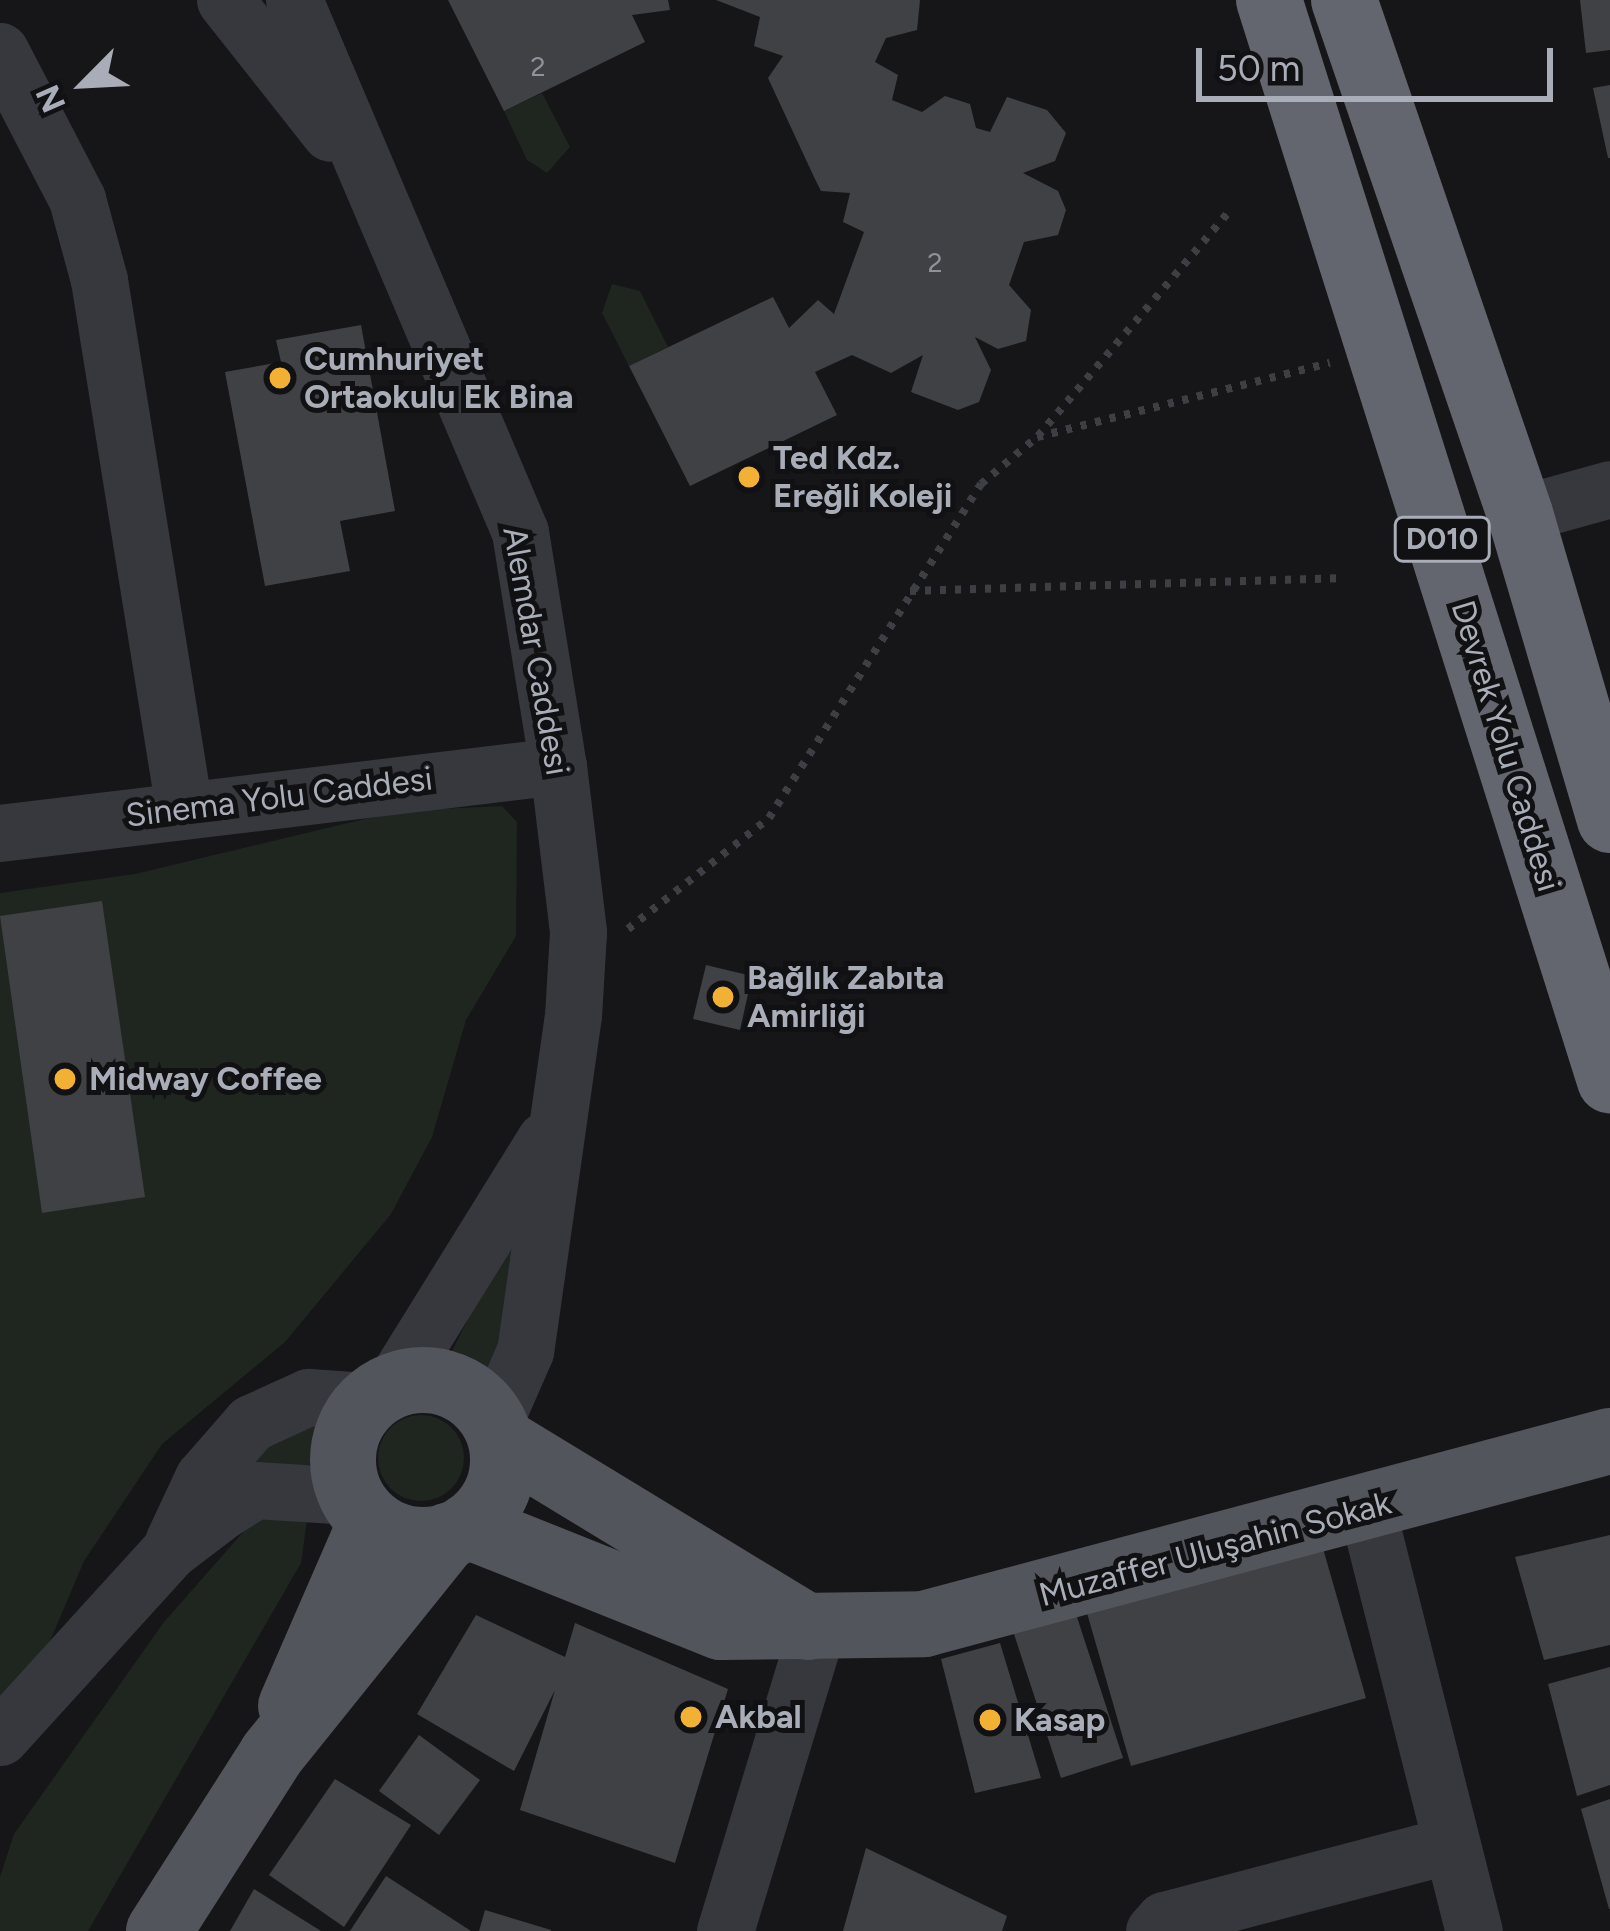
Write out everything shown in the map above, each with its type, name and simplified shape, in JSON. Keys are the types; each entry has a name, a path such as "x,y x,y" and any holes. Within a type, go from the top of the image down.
{"highway":[{"name":"Devrek Yolu Caddesi","path":"1269,0 1610,1080"},
{"name":"D010","path":"1344,0 1520,514 1610,820"}],"main road":[{"path":"380,1393 461,1389 498,1432 816,1632"},
{"name":"Alemdar Caddesi","path":"361,1509 343,1446 380,1393"},
{"path":"159,1931 272,1754 497,1490 498,1432"},
{"name":"Muzaffer Uluşahin Sokak","path":"458,1531 721,1627 816,1632 924,1624 1610,1441"},
{"path":"272,1754 361,1509 408,1538 458,1531"}],"street":[{"name":"Alemdar Caddesi","path":"225,0 378,194"},
{"name":"Alemdar Caddesi","path":"294,0 520,532 558,766 578,932 525,1351 498,1432"},
{"path":"0,51 77,199 99,280 184,809"},
{"path":"1520,514 1610,489"},
{"name":"Sinema Yolu Caddesi","path":"0,833 558,766"},
{"name":"Alemdar Caddesi","path":"380,1393 550,1131"},
{"path":"169,1550 203,1478 250,1423 308,1397 380,1393"},
{"path":"0,1737 169,1550 255,1490 361,1509"},
{"path":"1367,1509 1474,1931"},
{"path":"725,1931 816,1632"},
{"path":"1154,1931 1163,1920 1450,1845"}],"path":[{"path":"619,936 769,818 981,484 1036,437 1228,214"},
{"path":"1036,437 1094,416 1383,351"},
{"path":"910,591 1337,578"}],"shaded area":[{"path":"542,93 570,147 547,173 527,160 504,111"},
{"path":"612,284 640,291 668,347 629,366 602,313"},
{"path":"502,806 517,822 516,936 466,1020 432,1137 391,1214 285,1342 162,1444 84,1561 44,1655 0,1698 0,893 135,874 398,811"},
{"path":"523,1210 497,1381 447,1361"},
{"path":"421,1415 437,1418 451,1428 461,1442 461,1474 451,1488 437,1498 421,1501 405,1498 391,1488 381,1474 378,1458 381,1442 391,1428 405,1418"},
{"path":"333,1420 320,1463 230,1477 274,1432"},
{"path":"308,1513 301,1563 88,1931 0,1931 0,1877 14,1834 164,1622 259,1514"}],"building":[{"path":"448,0 668,0 670,10 632,15 645,42 504,111"},
{"path":"716,0 920,0 917,30 886,38 875,62 898,75 892,100 922,112 945,96 970,104 976,128 990,132 1007,97 1047,110 1066,133 1055,161 1023,173 1058,191 1066,210 1058,235 1024,242 1009,285 1031,310 1026,341 998,349 975,337 991,370 979,402 958,410 911,392 923,355 891,373 852,355 815,372 837,415 690,486 629,366 773,297 789,328 818,300 834,314 864,232 843,222 850,193 821,191 814,177 768,78 783,56 754,46 760,17"},
{"path":"1580,0 1610,0 1610,50 1586,53"},
{"path":"1610,85 1610,158 1608,158 1593,88"},
{"path":"361,325 395,511 340,521 350,571 265,586 225,372 281,362 276,340"},
{"path":"102,901 145,1197 42,1213 0,916"},
{"name":"Bağlık Zabıta Amirliği","path":"706,965 752,976 740,1030 693,1019"},
{"path":"1610,1535 1610,1645 1544,1660 1515,1557"},
{"path":"1322,1545 1366,1698 1131,1766 1087,1613"},
{"path":"1075,1611 1123,1758 1061,1778 1013,1631"},
{"path":"476,1615 565,1657 575,1623 728,1689 675,1863 520,1810 555,1690 514,1771 417,1714"},
{"path":"1000,1643 1041,1778 975,1793 941,1659"},
{"path":"1610,1667 1610,1785 1577,1796 1548,1684"},
{"path":"419,1735 480,1780 439,1835 379,1791"},
{"path":"335,1779 411,1825 344,1927 269,1875"},
{"path":"1610,1799 1610,1909 1609,1909 1581,1809"},
{"path":"866,1848 1007,1916 1002,1931 843,1931"},
{"path":"386,1876 471,1931 350,1931"},
{"path":"254,1889 321,1931 230,1931"},
{"path":"485,1910 551,1930 551,1931 479,1931"}],"place":[{"name":"Cumhuriyet Ortaokulu Ek Bina","path":"280,378"},
{"name":"Ted Kdz. Ereğli Koleji","path":"749,477"},
{"name":"Bağlık Zabıta Amirliği","path":"723,997"},
{"name":"Midway Coffee","path":"65,1079"},
{"name":"Akbal","path":"691,1717"},
{"name":"Kasap","path":"990,1720"}]}
